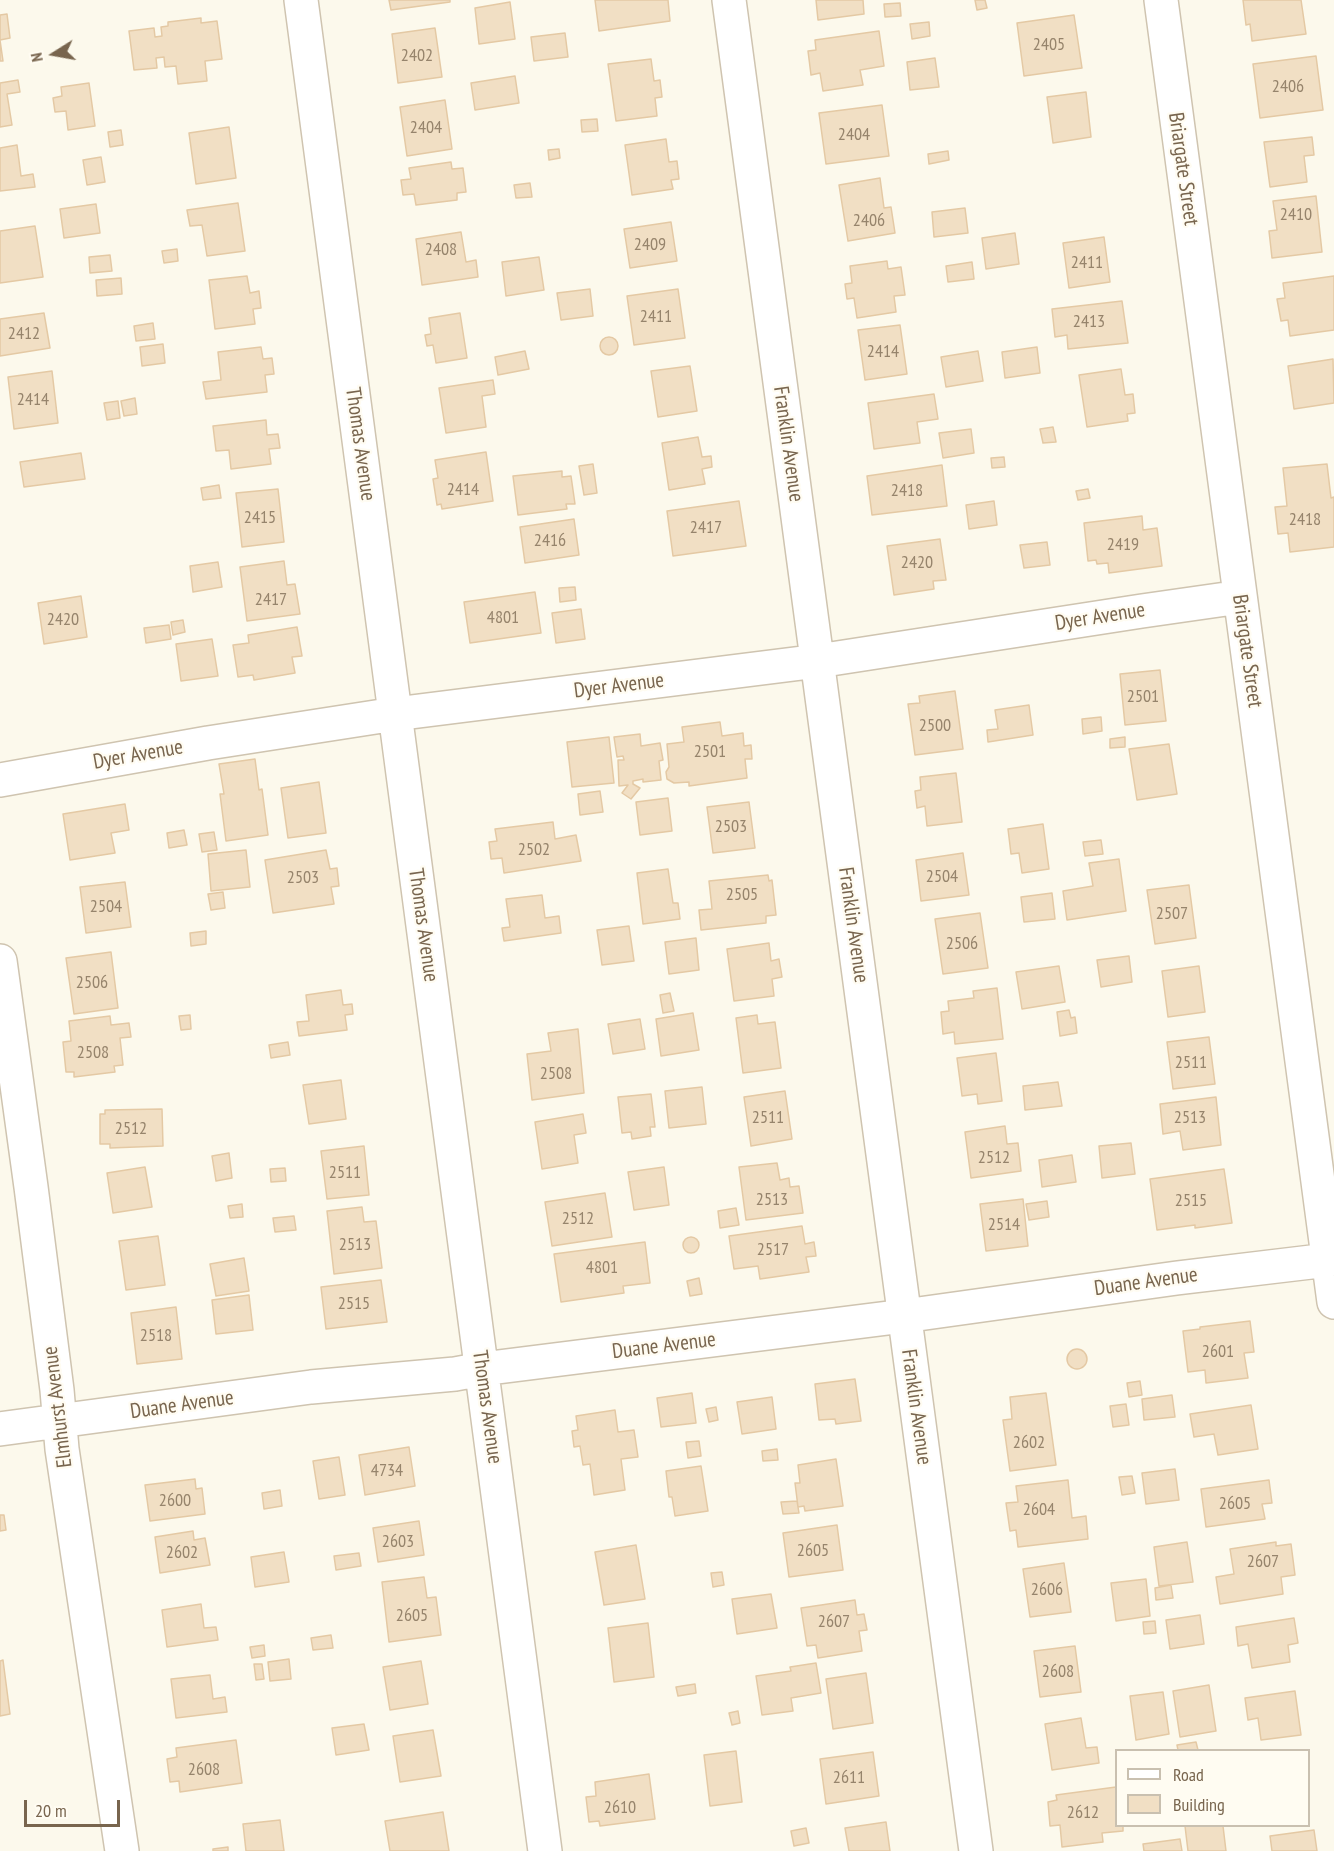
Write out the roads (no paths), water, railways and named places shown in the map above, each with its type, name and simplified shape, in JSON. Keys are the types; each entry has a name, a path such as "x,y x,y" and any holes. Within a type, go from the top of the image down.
{"street":[{"name":"Thomas Avenue","path":"301,0 545,1851"},
{"name":"Franklin Avenue","path":"729,0 976,1851"},
{"name":"Briargate Street","path":"1161,0 1334,1302"},
{"name":"Dyer Avenue","path":"0,780 208,743 395,714 818,661 1240,597"},
{"name":"Elmhurst Avenue","path":"0,962 33,1198 59,1421 122,1851"},
{"name":"Duane Avenue","path":"0,1430 310,1387 455,1374 1328,1260"}]}
